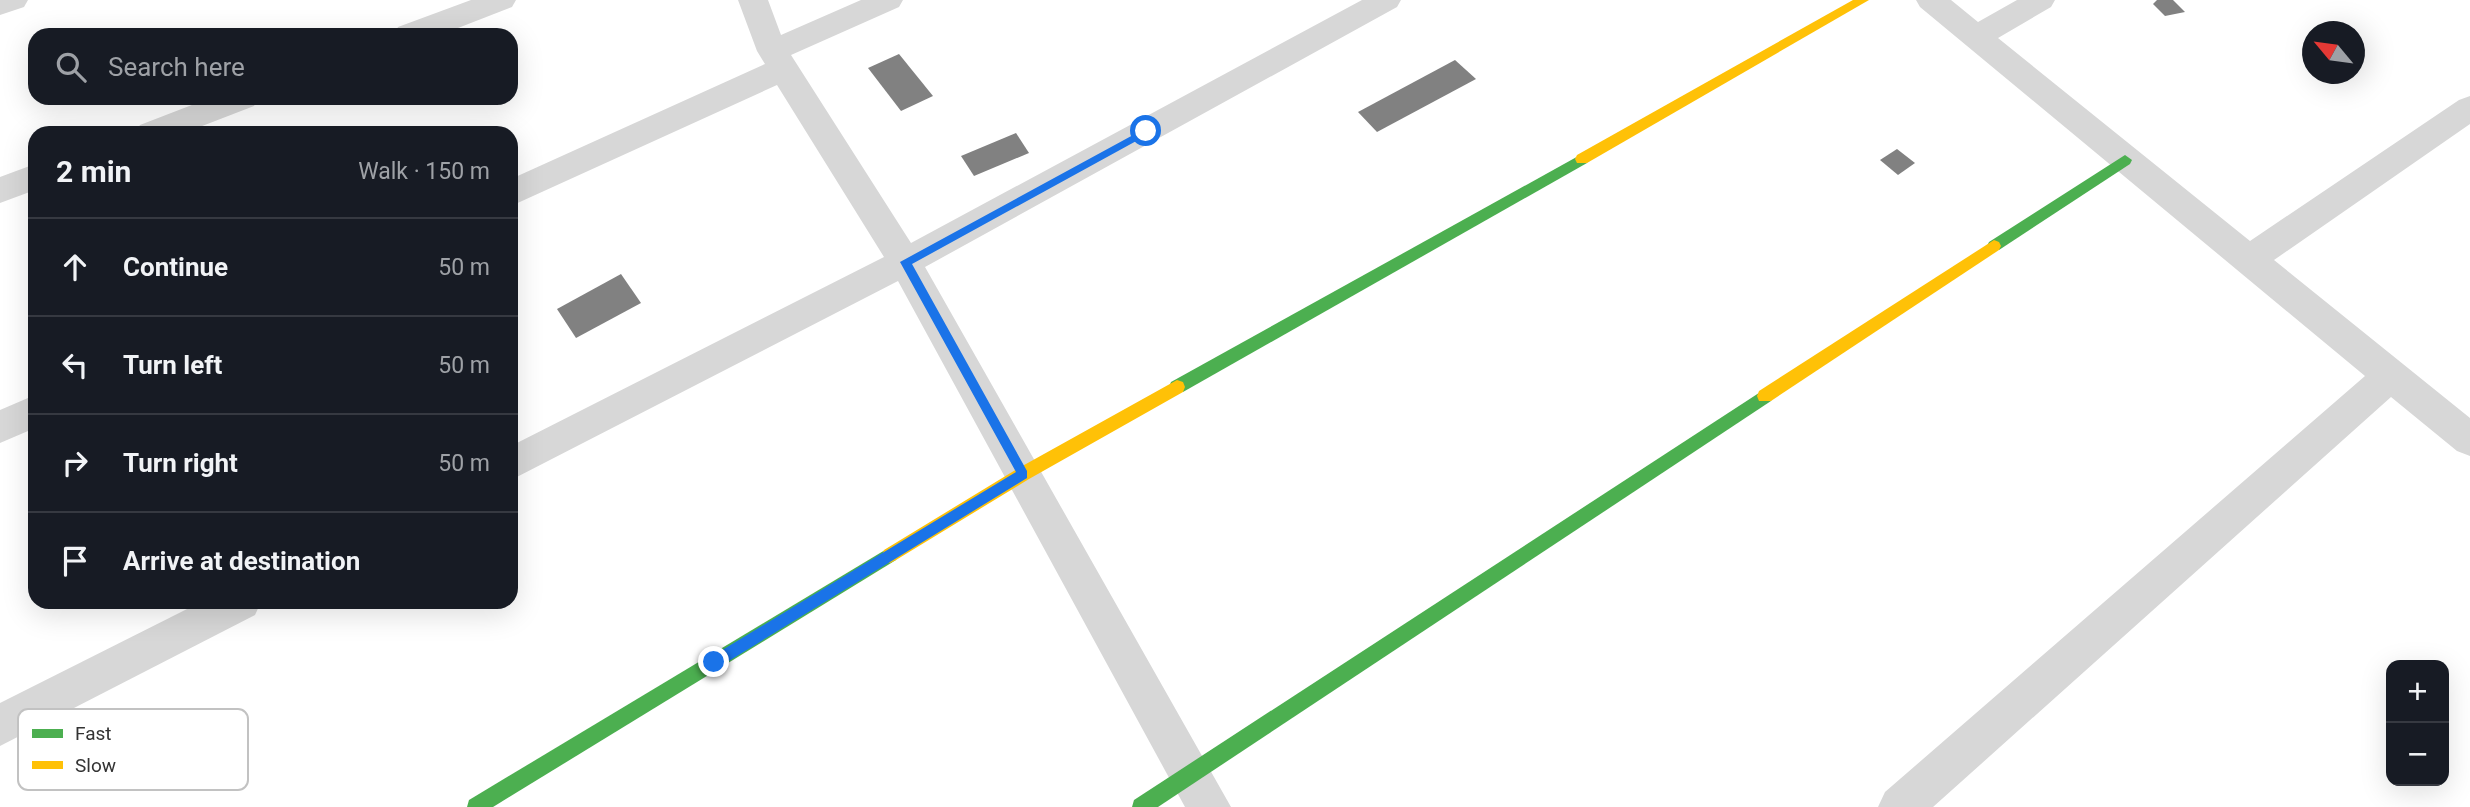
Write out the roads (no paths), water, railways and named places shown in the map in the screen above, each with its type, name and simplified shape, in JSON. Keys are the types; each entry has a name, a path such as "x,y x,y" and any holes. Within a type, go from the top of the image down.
{"street":[{"path":"0,5 13,0"},
{"path":"427,28 501,0"},
{"path":"753,0 777,60 905,262 1209,807"},
{"path":"518,190 777,60 888,0"},
{"path":"518,460 905,262 1386,0"},
{"path":"476,807 1023,474 1863,0"},
{"path":"1931,0 2470,440"},
{"path":"1977,37 2040,0"},
{"path":"169,126 225,105"},
{"path":"2249,260 2470,108"},
{"path":"1141,807 1189,772 2125,160"},
{"path":"0,190 28,180"},
{"path":"1900,807 2391,375"},
{"path":"0,428 28,414"},
{"path":"31,709 227,609"},
{"path":"0,725 18,716"}]}
